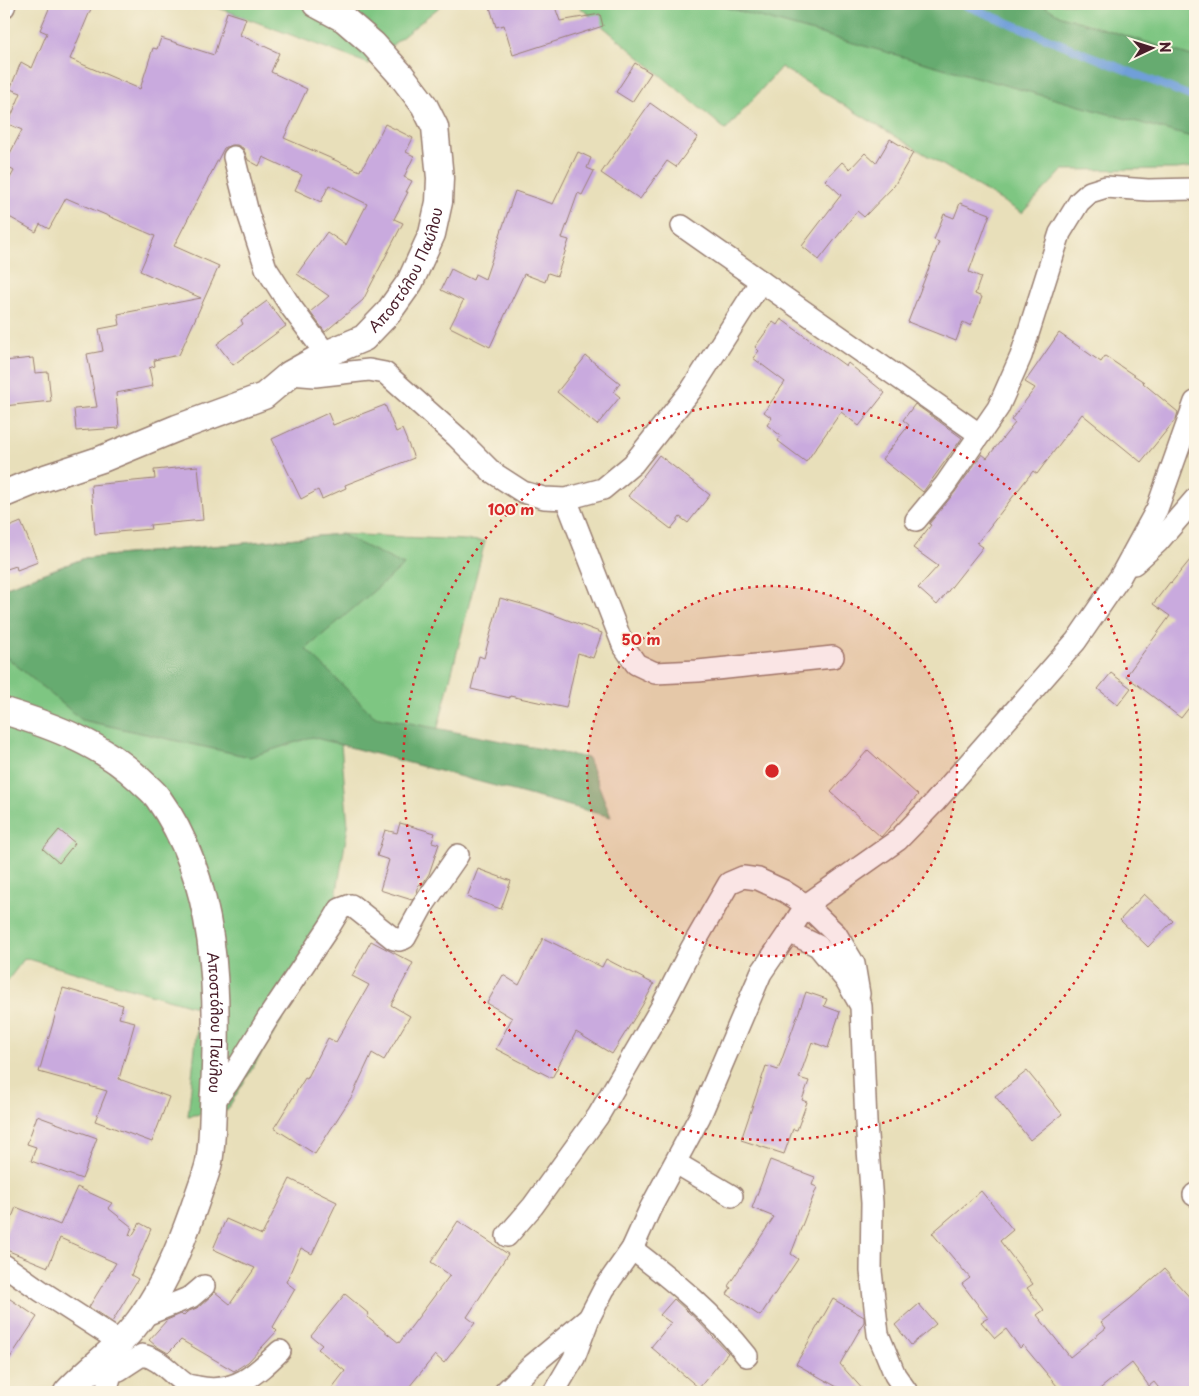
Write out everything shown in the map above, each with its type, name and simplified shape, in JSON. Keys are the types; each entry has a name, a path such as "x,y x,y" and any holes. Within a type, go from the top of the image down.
{"street":[{"name":"Αποστόλου Παύλου","path":"4,494 33,482 102,459 177,428 264,396 290,374 326,354 364,338 388,313 410,282 432,234 439,202 440,178 435,127 424,105 401,75 373,44 344,19 316,4"},
{"path":"234,157 248,213 266,268 291,307 326,354"},
{"path":"916,520 945,485 998,408 1021,356 1060,233 1079,202 1090,192 1106,187 1148,190 1195,189"},
{"path":"682,226 979,434"},
{"path":"290,374 315,376 369,370 385,373 457,437 492,472 523,492 544,498 566,499 603,489 633,464 692,389 761,281"},
{"path":"554,1392 574,1358 589,1318 604,1288 632,1249 650,1209 700,1116 762,974 806,905 898,840 934,803 1076,642 1120,577 1158,509 1195,402"},
{"path":"566,499 623,645 636,664 655,673 698,671 834,657"},
{"path":"1120,577 1158,542 1195,499"},
{"name":"Αποστόλου Παύλου","path":"4,712 46,724 96,748 123,764 157,796 190,858 202,895 210,938 216,1019 213,1103 208,1162 192,1213 164,1278 143,1316 120,1342 67,1392"},
{"path":"213,1103 247,1054 268,1018 340,909 351,905 394,939 405,938 422,906 458,855"},
{"path":"507,1236 533,1206 598,1116 662,1006 691,949 729,883 743,877 758,879 784,891 806,905 836,934 854,964 861,1006 865,1113 872,1204 871,1271 878,1334 895,1375 907,1392"},
{"path":"789,932 818,946 846,980 861,1006"},
{"path":"676,1163 732,1196"},
{"path":"632,1249 705,1308 747,1356"},
{"path":"4,1265 120,1342 106,1392"},
{"path":"143,1316 191,1297 204,1286"},
{"path":"505,1392 530,1367 589,1318"},
{"path":"85,1373 119,1370 142,1355 150,1356 160,1362 186,1385 211,1391 224,1389 241,1382 262,1368 280,1351"}],"green space":[{"path":"208,4 443,4 369,64"},
{"path":"576,4 1195,4 1195,167 1175,169 1063,170 1022,213 781,67 726,130"},
{"path":"713,4 1041,4 1061,16 1195,57 1195,138"},
{"path":"340,534 485,541 434,743 341,744 348,826 328,944 227,1110 188,1116 199,1008 25,958 4,985 4,588 85,558"},
{"path":"340,534 404,565 306,649 374,716 588,758 611,817 312,737 250,757 82,720 4,655 4,588 85,558"}],"building":[{"path":"51,4 93,4 70,59 140,89 153,48 157,49 161,38 214,55 227,12 246,18 240,35 279,53 271,72 307,89 284,138 360,171 385,124 413,138 406,152 414,156 404,177 412,181 394,219 403,223 363,300 325,332 310,312 329,296 297,274 327,232 346,245 367,204 329,185 321,202 295,190 302,175 263,157 259,166 248,160 243,148 237,145 224,148 174,246 219,266 179,355 154,360 155,366 149,368 153,386 116,393 119,428 76,431 74,409 97,407 87,354 103,351 99,329 120,325 118,314 201,298 140,271 155,236 66,198 49,229 40,224 36,232 4,214 4,189 14,171 4,165 22,130 8,124 21,93 10,89 21,62 32,68 47,33 40,30"},
{"path":"489,4 554,4 560,21 600,14 603,26 513,55 504,25 496,27"},
{"path":"635,63 651,73 632,102 616,92"},
{"path":"650,103 698,137 676,167 667,161 640,199 601,173"},
{"path":"890,139 913,153 894,186 864,217 857,211 819,260 802,246 841,195 825,180 842,162 850,169 865,153 876,163"},
{"path":"578,152 591,158 587,168 594,171 582,195 578,193 562,238 569,240 557,276 548,273 545,282 524,274 490,347 450,327 463,301 441,290 451,269 473,280 475,274 485,279 515,191 553,204"},
{"path":"960,203 990,214 969,272 981,277 975,294 982,297 971,326 963,322 956,341 908,322 939,242 934,240 944,214 954,218"},
{"path":"267,301 286,326 233,365 217,344 243,324 241,320"},
{"path":"781,319 846,366 848,363 885,393 859,426 841,412 806,462 778,441 781,436 767,425 772,418 764,412 785,382 753,358 759,351 755,347 773,322 777,325"},
{"path":"1059,333 1101,362 1105,356 1144,382 1178,412 1176,419 1141,462 1082,414 1037,474 1033,471 977,543 983,547 937,605 918,588 938,566 913,548 982,454 987,458 1015,423 1011,420 1035,388 1025,382"},
{"path":"586,356 620,383 614,392 620,397 597,425 557,392"},
{"path":"33,358 35,373 48,372 51,401 4,406 4,361"},
{"path":"915,404 962,438 923,492 882,459 909,425 903,420"},
{"path":"385,405 396,432 402,429 414,458 345,485 346,488 322,499 318,490 301,499 272,439 328,413 333,425"},
{"path":"659,455 710,495 688,523 680,517 671,529 628,496"},
{"path":"198,466 203,520 150,525 151,529 95,534 91,485 155,479 154,470"},
{"path":"21,522 38,562 17,570 16,566 4,570 4,529"},
{"path":"1195,554 1195,700 1181,718 1126,676 1170,616 1153,604"},
{"path":"500,598 536,608 602,633 593,658 578,653 566,708 471,689 479,656 484,658"},
{"path":"1111,673 1131,688 1118,705 1098,689"},
{"path":"868,750 918,795 881,837 831,792"},
{"path":"400,823 435,833 432,842 439,844 429,874 422,885 419,884 417,893 412,900 380,890 389,860 377,856 385,830 397,833"},
{"path":"59,830 75,843 59,863 43,849"},
{"path":"478,869 511,881 501,909 467,897"},
{"path":"1144,894 1173,921 1148,947 1120,920"},
{"path":"543,938 602,967 606,959 654,984 612,1054 576,1032 552,1078 496,1049 512,1018 487,1003 503,975 519,985"},
{"path":"371,941 413,963 391,1005 410,1016 384,1060 372,1053 352,1096 315,1154 274,1128 305,1078 307,1079 328,1038 336,1042 369,985 352,976"},
{"path":"63,988 123,1005 119,1018 135,1022 119,1079 169,1097 152,1142 95,1121 107,1091 39,1072"},
{"path":"806,992 827,999 824,1006 840,1012 828,1048 812,1042 799,1078 809,1081 802,1100 807,1102 797,1130 793,1129 784,1154 741,1140 766,1066 778,1070"},
{"path":"1027,1071 1062,1114 1030,1140 995,1096"},
{"path":"37,1116 97,1138 82,1179 31,1161 36,1147 27,1144"},
{"path":"770,1160 815,1177 812,1185 817,1187 791,1254 798,1259 760,1316 727,1294 731,1288 728,1286 774,1217 752,1208"},
{"path":"290,1179 337,1202 312,1254 301,1248 286,1282 295,1289 273,1327 277,1331 248,1362 234,1371 181,1340 168,1353 156,1346 149,1340 167,1320 181,1314 183,1316 187,1312 199,1307 215,1292 230,1304 255,1268 213,1249 226,1219 262,1235"},
{"path":"77,1187 112,1203 108,1208 132,1227 129,1235 132,1236 140,1223 151,1229 131,1275 138,1279 112,1322 89,1307 116,1263 60,1238 48,1267 4,1249 4,1238 16,1207 60,1225"},
{"path":"981,1191 1013,1230 1000,1241 1033,1284 1027,1288 1044,1310 1037,1315 1070,1357 1106,1328 1101,1322 1164,1269 1195,1303 1195,1387 1188,1392 1162,1392 1154,1382 1149,1386 1132,1363 1096,1392 1062,1392 1023,1345 1020,1348 1006,1329 995,1338 981,1322 988,1318 962,1284 970,1278 932,1233"},
{"path":"458,1221 508,1254 467,1317 475,1323 444,1363 435,1355 405,1392 329,1392 345,1371 318,1349 322,1345 311,1336 345,1294 369,1314 367,1317 399,1343 450,1275 431,1262"},
{"path":"4,1295 37,1317 4,1367"},
{"path":"674,1299 728,1353 699,1388 651,1347 671,1323 660,1315"},
{"path":"833,1299 864,1317 864,1322 840,1364 865,1392 846,1392 796,1364"},
{"path":"919,1304 936,1324 911,1345 895,1325"}],"waterway":[{"path":"962,4 1195,98"}]}
